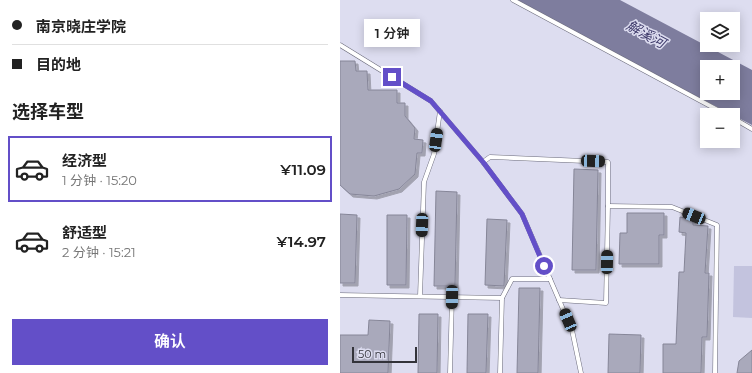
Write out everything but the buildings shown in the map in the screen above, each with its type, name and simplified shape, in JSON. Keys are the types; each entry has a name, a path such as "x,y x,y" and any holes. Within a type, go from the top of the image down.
{"lane":[{"path":"513,0 714,108"},
{"path":"340,45 431,101 483,162 522,214 572,330 582,373"},
{"path":"420,296 424,182 434,154 440,111"},
{"path":"740,122 752,129"},
{"path":"483,162 490,157 608,162 606,303 559,300"},
{"path":"608,206 672,207 717,225 716,373"},
{"path":"500,373 502,298 512,279 550,279"},
{"path":"340,295 502,298"},
{"path":"450,373 452,297"}],"shaded area":[{"path":"734,266 752,266 752,318 733,317"}],"water":[{"name":"解溪河","path":"511,0 620,0 700,42 700,52 718,52 733,60 700,60 700,98"},
{"path":"740,64 752,70 752,125 740,119 740,108 719,108 704,100 740,100"}],"route":[{"path":"392,77 431,101 483,162 522,214 544,266"}]}
